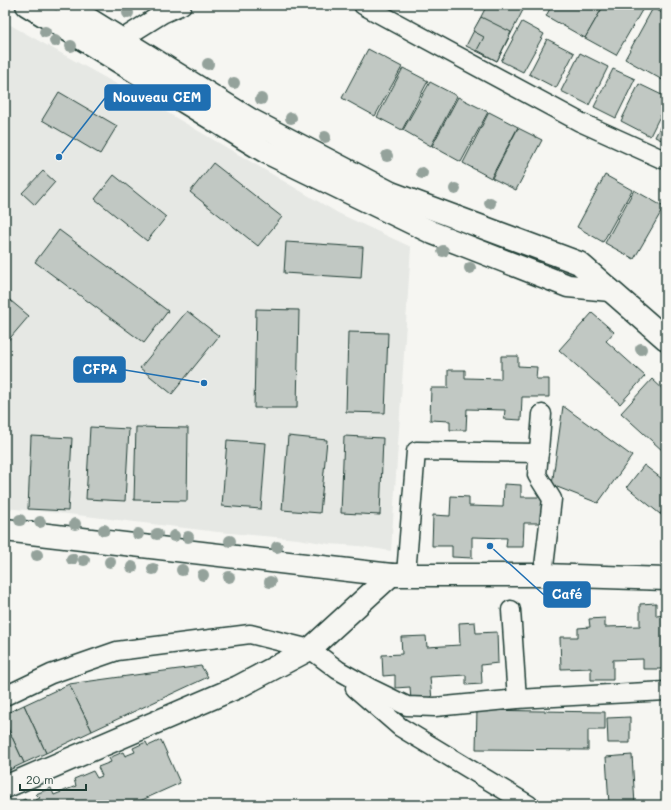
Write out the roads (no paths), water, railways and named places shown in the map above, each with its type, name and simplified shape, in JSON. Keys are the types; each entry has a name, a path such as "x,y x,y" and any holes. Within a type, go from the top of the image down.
{"main road":[{"path":"27,5 117,48 391,193 579,263 610,290 662,331"},
{"path":"66,5 117,48"},
{"path":"5,530 399,574 543,575 666,579"},
{"path":"5,787 238,687 310,649 399,574"}],"street":[{"path":"117,48 162,14 182,5"},
{"path":"363,5 580,122 662,159 666,159"},
{"path":"542,414 537,475 552,499 543,575"},
{"path":"399,574 416,451 539,453"},
{"path":"511,610 517,699"},
{"path":"5,696 51,674 117,651 250,634 310,649 338,670 407,706 435,707 517,699 666,691"},
{"path":"310,649 400,727 529,805"}],"place":[{"name":"Nouveau CEM","path":"59,157"},
{"name":"CFPA","path":"204,383"},
{"name":"Café","path":"490,546"}]}
